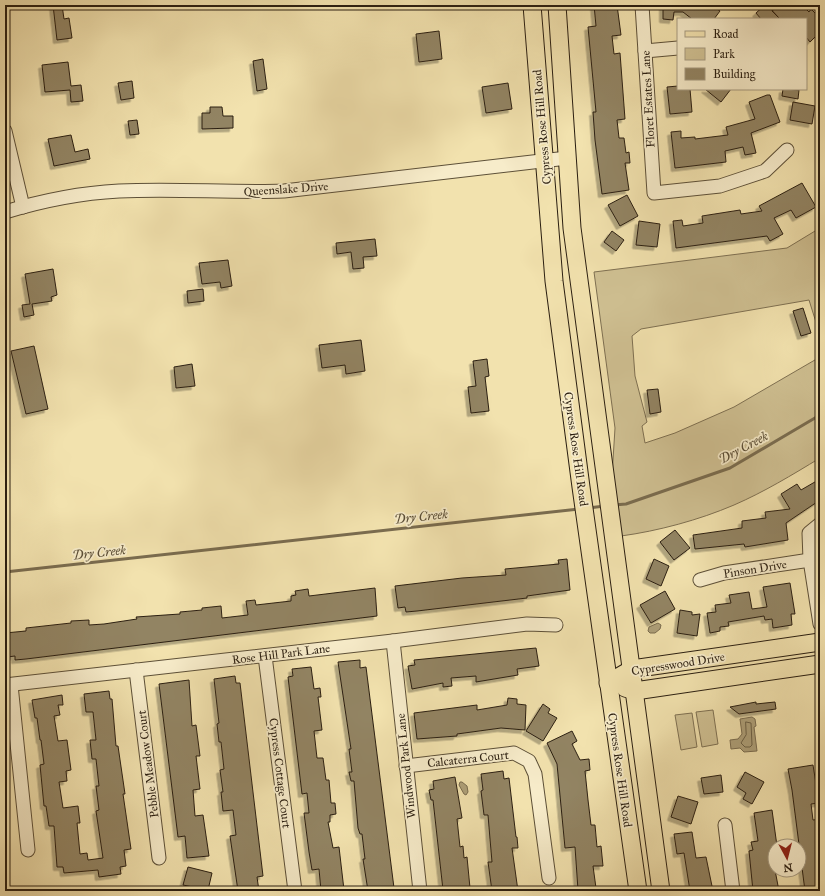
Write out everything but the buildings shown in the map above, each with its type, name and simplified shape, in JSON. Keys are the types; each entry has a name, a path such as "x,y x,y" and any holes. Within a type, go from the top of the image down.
{"main road":[{"name":"Cypress Rose Hill Road","path":"532,5 554,281 586,527 638,891"},
{"name":"Cypress Rose Hill Road","path":"557,5 572,228 605,484 662,891"},
{"name":"Cypresswood Drive","path":"608,683 632,669 820,642"},
{"name":"Cypresswood Drive","path":"608,683 635,691 820,664"}],"street":[{"name":"Floret Estates Lane","path":"642,5 654,193 720,186 765,171 787,150"},
{"path":"645,51 677,48"},
{"path":"5,131 23,207"},
{"name":"Queenslake Drive","path":"5,212 83,195 118,191 151,190 246,192 319,188 567,158"},
{"path":"820,524 809,533 810,560 820,624"},
{"name":"Pinson Drive","path":"700,580 724,573 810,560"},
{"name":"Rose Hill Park Lane","path":"8,685 393,641 527,624 556,625"},
{"name":"Windwood Park Lane","path":"393,641 420,891"},
{"name":"Cypress Cottage Court","path":"265,656 295,891"},
{"name":"Pebble Meadow Court","path":"136,670 159,858"},
{"path":"8,685 28,850"},
{"name":"Calcaterra Court","path":"406,766 514,754 529,761 535,774 549,878"},
{"path":"725,825 734,891"}],"green space":[{"path":"820,228 820,335 809,300 641,329 632,336 635,376 647,422 642,426 645,443 675,433 734,407 820,357 820,458 767,489 721,510 678,524 621,536 612,476 615,428 594,272 787,248"},
{"path":"713,710 718,744 702,747 696,712"},
{"path":"692,713 697,747 681,750 675,715"}],"water":[{"path":"658,623 661,625 660,629 655,633 650,633 648,631 649,627"},
{"path":"752,717 755,719 756,726 754,727 757,751 744,752 740,748 731,749 730,740 738,739 742,734 740,719"},
{"path":"460,782 467,786 468,792 466,795 459,785"}],"waterway":[{"name":"Dry Creek","path":"614,505 626,504 730,468 820,415"},
{"name":"Dry Creek","path":"588,508 605,506"},
{"name":"Dry Creek","path":"5,572 579,509"}]}
